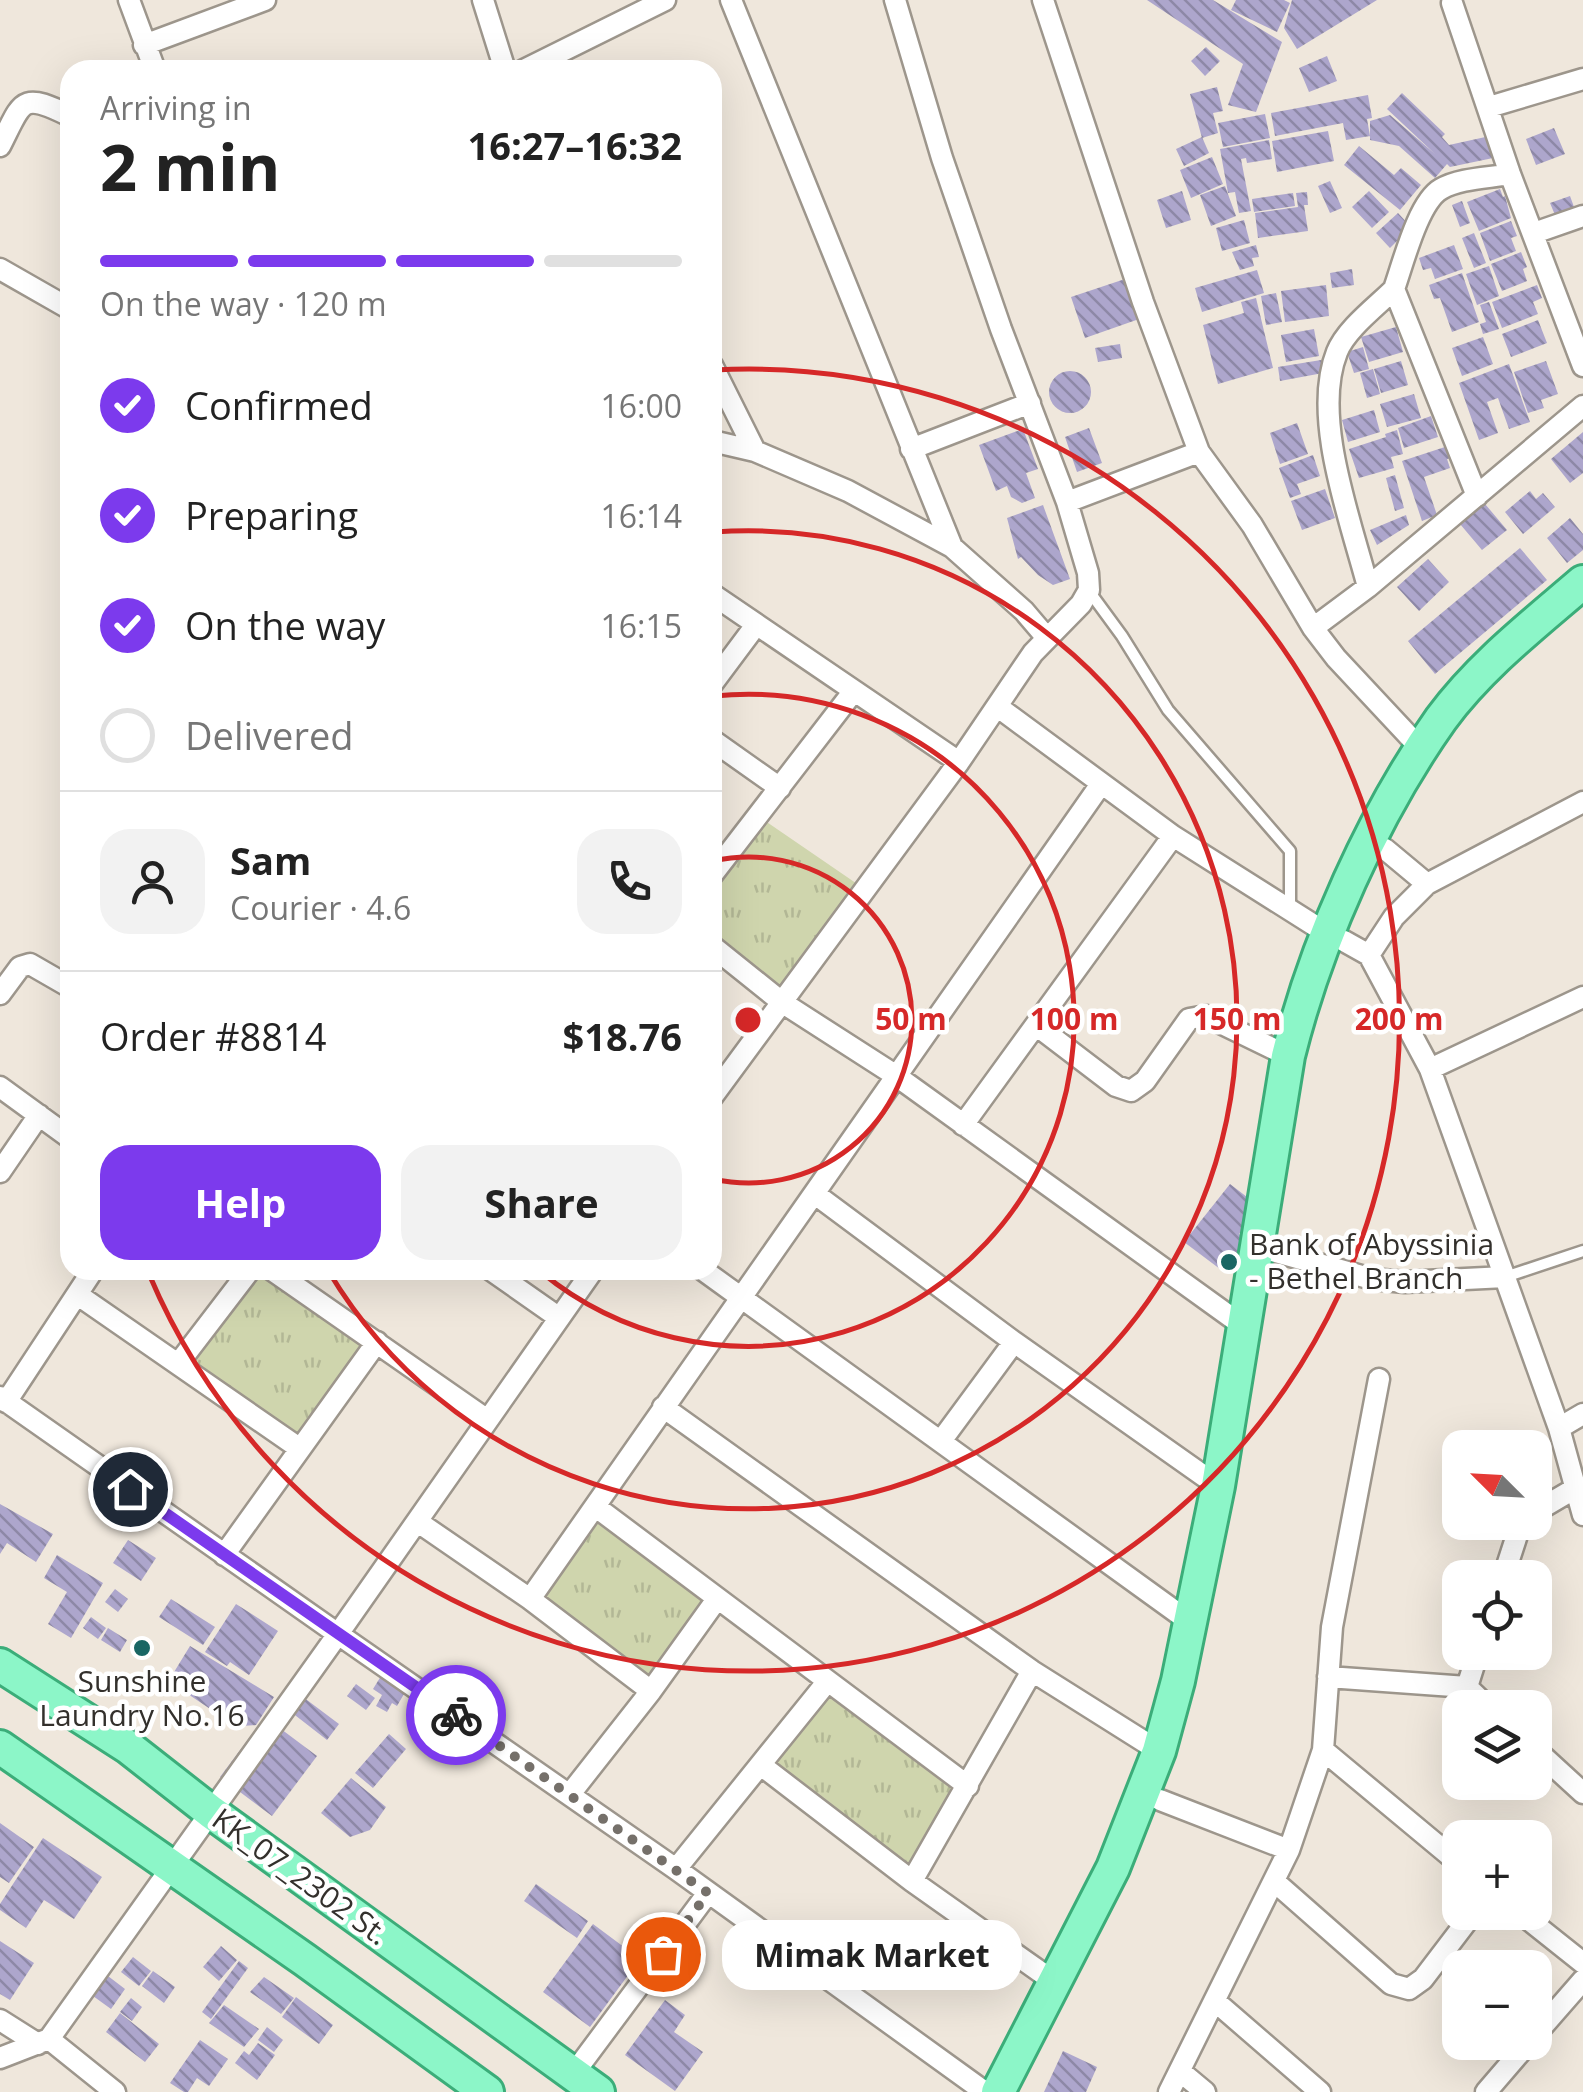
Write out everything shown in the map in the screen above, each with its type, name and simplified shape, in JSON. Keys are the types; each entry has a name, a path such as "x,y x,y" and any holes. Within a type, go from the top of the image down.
{"main road":[{"path":"998,2092 1113,1868 1159,1751 1218,1486 1288,1056 1304,992 1347,943 1358,866 1442,718 1500,652 1583,582"},
{"path":"1018,2092 1087,1960 1160,1800 1185,1726 1218,1566 1288,1132 1315,1011 1385,849 1455,730 1508,671 1583,603"},
{"name":"KK_07_2302 St.","path":"0,1664 128,1747 211,1812 586,2083"},
{"path":"0,1747 487,2092"}],"street":[{"path":"129,0 151,60"},
{"path":"144,45 265,0"},
{"path":"483,0 502,60"},
{"path":"731,0 952,547"},
{"path":"722,1083 998,707 1033,653 1081,604 1088,590 1088,574 1067,502 948,175 895,0"},
{"path":"1043,0 1144,302 1199,452 1252,524 1313,628 1422,750"},
{"path":"1454,1 1510,174 1583,366"},
{"path":"565,60 655,2"},
{"path":"1489,107 1583,79"},
{"path":"0,146 19,108 26,103 43,102 60,111"},
{"path":"1368,587 1330,442 1332,370 1338,348 1394,288 1420,219 1438,190 1510,174"},
{"path":"1534,233 1583,216"},
{"path":"0,269 60,303"},
{"path":"1394,288 1477,496"},
{"path":"722,385 756,451"},
{"path":"911,450 1030,403"},
{"path":"1313,628 1368,587 1583,406"},
{"path":"722,443 756,451 848,491 952,547 1024,611 1047,638"},
{"path":"1067,502 1199,452"},
{"path":"722,601 958,762"},
{"path":"722,670 756,624"},
{"path":"722,862 853,692"},
{"path":"998,707 1173,836 1347,943 1430,1070 1559,1428 1583,1516"},
{"path":"722,747 780,788"},
{"path":"530,1600 1101,784"},
{"path":"1347,943 1394,917 1427,884 1583,802"},
{"path":"964,1125 1173,836"},
{"path":"1385,849 1427,884"},
{"path":"722,954 783,1004 895,1076 1246,1328"},
{"path":"0,994 20,967 30,964 60,981"},
{"path":"1430,1070 1583,997"},
{"path":"1036,1026 1116,1086 1131,1091 1145,1081 1189,1019 1196,1016 1206,1016 1288,1056"},
{"path":"0,1087 60,1131"},
{"path":"0,1172 38,1116"},
{"path":"816,1194 1014,1342 1218,1486"},
{"path":"1269,1250 1372,1279 1405,1282 1506,1276"},
{"path":"87,1280 3,1400 676,1868 985,2092"},
{"path":"178,1364 242,1280"},
{"path":"287,1280 486,1419"},
{"path":"505,1280 558,1318"},
{"path":"0,2058 43,2042 173,1868 586,1280"},
{"path":"716,1280 1190,1622"},
{"path":"78,1295 299,1448"},
{"path":"224,1555 377,1342"},
{"path":"942,1441 1014,1342"},
{"path":"1169,2092 1275,1882 1323,1750 1341,1567 1379,1379"},
{"path":"663,1407 1032,1671 1159,1751"},
{"path":"1559,1428 1583,1414"},
{"path":"1552,1502 1574,1489"},
{"path":"596,1508 968,1786"},
{"path":"418,1522 650,1691"},
{"path":"570,1794 716,1599"},
{"path":"1466,1687 1472,1670"},
{"path":"912,1881 1032,1671"},
{"path":"1328,1677 1469,1690"},
{"path":"676,1868 827,1682"},
{"path":"1323,1750 1442,1849"},
{"path":"1552,1765 1583,1793"},
{"path":"762,1766 912,1881 1056,1983"},
{"path":"1160,1800 1289,1850"},
{"path":"1275,1882 1391,1984 1409,1989 1423,1978 1460,1930"},
{"path":"586,2083 708,1893"},
{"path":"1542,1930 1583,1963"},
{"path":"1552,2016 1583,1980"},
{"path":"1216,2002 1320,2092"},
{"path":"0,2020 43,2042 115,2092"},
{"path":"1486,2092 1514,2060"},
{"path":"1181,2072 1205,2092"}],"lane":[{"path":"1088,590 1168,710 1290,851 1290,910"},
{"path":"1506,1276 1583,1250"}],"green space":[{"path":"758,816 866,890 783,1003 722,953 722,862"},
{"path":"242,1280 287,1280 377,1342 299,1448 178,1364"},
{"path":"596,1507 717,1599 651,1691 530,1599"},
{"path":"827,1682 968,1786 912,1881 762,1766"}],"building":[{"path":"1147,0 1213,0 1282,42 1256,112 1228,105 1243,64"},
{"path":"1236,0 1290,3 1277,32 1231,10"},
{"path":"1292,0 1377,0 1297,49 1284,28"},
{"path":"1206,47 1220,61 1205,76 1191,61"},
{"path":"1327,56 1337,81 1309,92 1299,68"},
{"path":"1217,87 1223,111 1213,113 1218,133 1202,138 1190,94"},
{"path":"1402,93 1445,134 1442,137 1449,145 1490,136 1493,158 1450,167 1447,164 1435,178 1399,146 1370,140 1370,121 1390,115 1435,154 1387,109"},
{"path":"1368,95 1370,136 1346,140 1343,123 1275,136 1271,113"},
{"path":"1265,114 1270,138 1223,147 1218,123"},
{"path":"1554,128 1565,154 1536,165 1526,139"},
{"path":"1328,131 1334,161 1277,172 1272,141"},
{"path":"1202,137 1209,153 1184,166 1176,149"},
{"path":"1269,140 1272,159 1247,163 1246,158 1241,159 1251,211 1239,213 1235,192 1228,193 1220,149"},
{"path":"1359,146 1394,175 1401,168 1421,185 1400,210 1344,165"},
{"path":"1212,157 1223,184 1191,198 1180,170"},
{"path":"1330,181 1342,208 1330,213 1318,186"},
{"path":"1225,186 1236,216 1211,226 1200,195"},
{"path":"1500,189 1511,218 1479,231 1467,202"},
{"path":"1182,191 1191,220 1166,228 1157,200"},
{"path":"1369,191 1389,212 1372,228 1352,207"},
{"path":"1307,192 1308,205 1304,205 1308,231 1258,238 1255,213 1298,207 1296,193"},
{"path":"1293,193 1295,206 1254,212 1252,199"},
{"path":"1570,196 1574,207 1555,215 1550,203"},
{"path":"1462,201 1470,223 1460,227 1452,205"},
{"path":"1398,213 1411,227 1390,248 1376,233"},
{"path":"1244,220 1250,243 1222,251 1216,228"},
{"path":"1511,221 1517,236 1511,238 1516,251 1490,261 1480,233"},
{"path":"1474,233 1486,263 1474,268 1462,238"},
{"path":"1256,245 1259,257 1252,258 1254,266 1240,270 1232,252"},
{"path":"1454,245 1463,269 1435,279 1431,268 1423,270 1419,258"},
{"path":"1521,252 1527,281 1502,291 1491,264"},
{"path":"1489,266 1499,296 1477,305 1466,274"},
{"path":"1352,269 1354,285 1332,288 1330,273"},
{"path":"1257,270 1264,293 1202,312 1195,288"},
{"path":"1462,273 1479,322 1452,332 1440,298 1434,299 1429,285"},
{"path":"1128,278 1142,318 1085,338 1071,297"},
{"path":"1326,285 1329,316 1285,322 1281,291"},
{"path":"1537,285 1542,298 1533,302 1538,314 1502,328 1492,302"},
{"path":"1276,293 1282,322 1266,325 1261,296"},
{"path":"1256,298 1273,368 1218,384 1203,325 1244,313 1241,302"},
{"path":"1489,302 1499,329 1483,334 1480,324 1486,322 1480,305"},
{"path":"1538,320 1547,343 1511,357 1502,334"},
{"path":"1396,327 1403,352 1369,362 1361,337"},
{"path":"1314,329 1319,356 1286,362 1281,335"},
{"path":"1483,337 1493,364 1462,376 1452,348"},
{"path":"1120,344 1122,358 1098,362 1095,348"},
{"path":"1363,347 1369,369 1354,373 1347,352"},
{"path":"1321,360 1323,373 1280,381 1278,367"},
{"path":"1401,361 1408,385 1381,393 1374,369"},
{"path":"1546,361 1558,394 1541,400 1544,408 1528,413 1514,372"},
{"path":"1509,364 1530,422 1509,429 1498,398 1487,402 1498,433 1479,440 1459,383"},
{"path":"1373,369 1380,394 1367,398 1360,373"},
{"path":"1070,371 1085,377 1091,392 1085,407 1070,413 1055,407 1049,392 1055,377"},
{"path":"1414,394 1421,418 1387,427 1380,404"},
{"path":"1374,410 1380,432 1348,442 1342,420"},
{"path":"1431,416 1438,437 1404,448 1398,428"},
{"path":"1297,423 1308,454 1280,464 1270,433"},
{"path":"1089,428 1102,463 1077,472 1065,437"},
{"path":"1023,429 1038,469 1026,473 1035,498 1022,503 1011,497 1007,486 996,491 979,445"},
{"path":"1397,430 1403,454 1391,457 1394,468 1359,478 1349,449"},
{"path":"1583,432 1583,473 1570,483 1551,459"},
{"path":"1448,446 1450,468 1424,477 1437,515 1422,521 1402,461"},
{"path":"1313,455 1320,476 1297,484 1301,494 1290,498 1279,468"},
{"path":"1395,475 1404,508 1395,511 1386,478"},
{"path":"1325,489 1335,518 1302,530 1291,501"},
{"path":"1530,491 1536,499 1543,493 1555,507 1523,534 1505,512"},
{"path":"1480,498 1507,530 1482,550 1460,524 1465,520 1461,515"},
{"path":"1043,505 1070,579 1053,585 1021,557 1018,559 1007,518"},
{"path":"1406,515 1409,525 1377,545 1370,530"},
{"path":"1570,518 1583,534 1583,550 1567,563 1547,538"},
{"path":"1520,548 1547,580 1435,674 1408,641"},
{"path":"1428,559 1449,582 1419,611 1397,587"},
{"path":"1230,1184 1260,1207 1239,1234 1248,1241 1224,1272 1184,1242"},
{"path":"0,1504 53,1534 36,1562 7,1543 0,1554"},
{"path":"128,1540 156,1558 141,1581 113,1563"},
{"path":"57,1555 103,1583 71,1638 48,1624 67,1592 44,1578"},
{"path":"115,1589 128,1599 118,1612 105,1602"},
{"path":"171,1599 215,1627 203,1645 159,1617"},
{"path":"236,1604 278,1631 249,1675 205,1652"},
{"path":"91,1617 106,1628 98,1639 83,1628"},
{"path":"108,1628 127,1640 120,1652 101,1640"},
{"path":"190,1646 274,1697 256,1725 228,1721 179,1688 171,1677"},
{"path":"386,1668 411,1682 397,1706 392,1703 387,1712 376,1706 382,1695 373,1689"},
{"path":"356,1684 375,1698 366,1710 347,1696"},
{"path":"303,1697 339,1724 327,1740 291,1712"},
{"path":"428,1704 438,1711 419,1736 410,1729"},
{"path":"265,1717 317,1756 272,1816 220,1777"},
{"path":"389,1734 406,1749 373,1788 355,1773"},
{"path":"351,1778 386,1807 370,1830 350,1837 321,1813"},
{"path":"0,1823 34,1847 9,1883 0,1877"},
{"path":"43,1838 102,1877 74,1919 44,1900 26,1928 0,1910 0,1904"},
{"path":"536,1884 588,1921 577,1938 524,1901"},
{"path":"593,1924 640,1959 590,2027 543,1992"},
{"path":"0,1941 34,1963 10,2000 0,1994"},
{"path":"221,1946 237,1960 219,1981 203,1967"},
{"path":"133,1957 151,1971 139,1986 121,1972"},
{"path":"239,1961 248,1968 211,2019 202,2012"},
{"path":"153,1971 175,1987 164,2003 142,1986"},
{"path":"108,1976 125,1989 111,2009 93,1996"},
{"path":"264,1977 294,1998 281,2014 250,1992"},
{"path":"296,1997 333,2025 319,2044 282,2017"},
{"path":"131,1998 142,2007 132,2021 120,2012"},
{"path":"665,2000 685,2015 674,2032 703,2052 675,2091 625,2055"},
{"path":"224,2005 259,2029 244,2047 209,2023"},
{"path":"120,2013 159,2044 145,2062 106,2032"},
{"path":"267,2027 283,2040 274,2052 258,2040"},
{"path":"200,2040 228,2059 209,2086 197,2078 184,2092 170,2083"},
{"path":"258,2043 275,2055 257,2080 235,2063 244,2051 249,2055"},
{"path":"1063,2051 1097,2067 1086,2092 1044,2092"}],"way so far":[{"path":"456,1715 708,1893 663,1954"}],"place":[{"name":"Bank of Abyssinia - Bethel Branch","path":"1229,1262"},
{"name":"Sunshine Laundry No.16","path":"142,1648"},
{"name":"Mimak Market","path":"663,1954"}],"route":[{"path":"130,1489 456,1715"}]}
